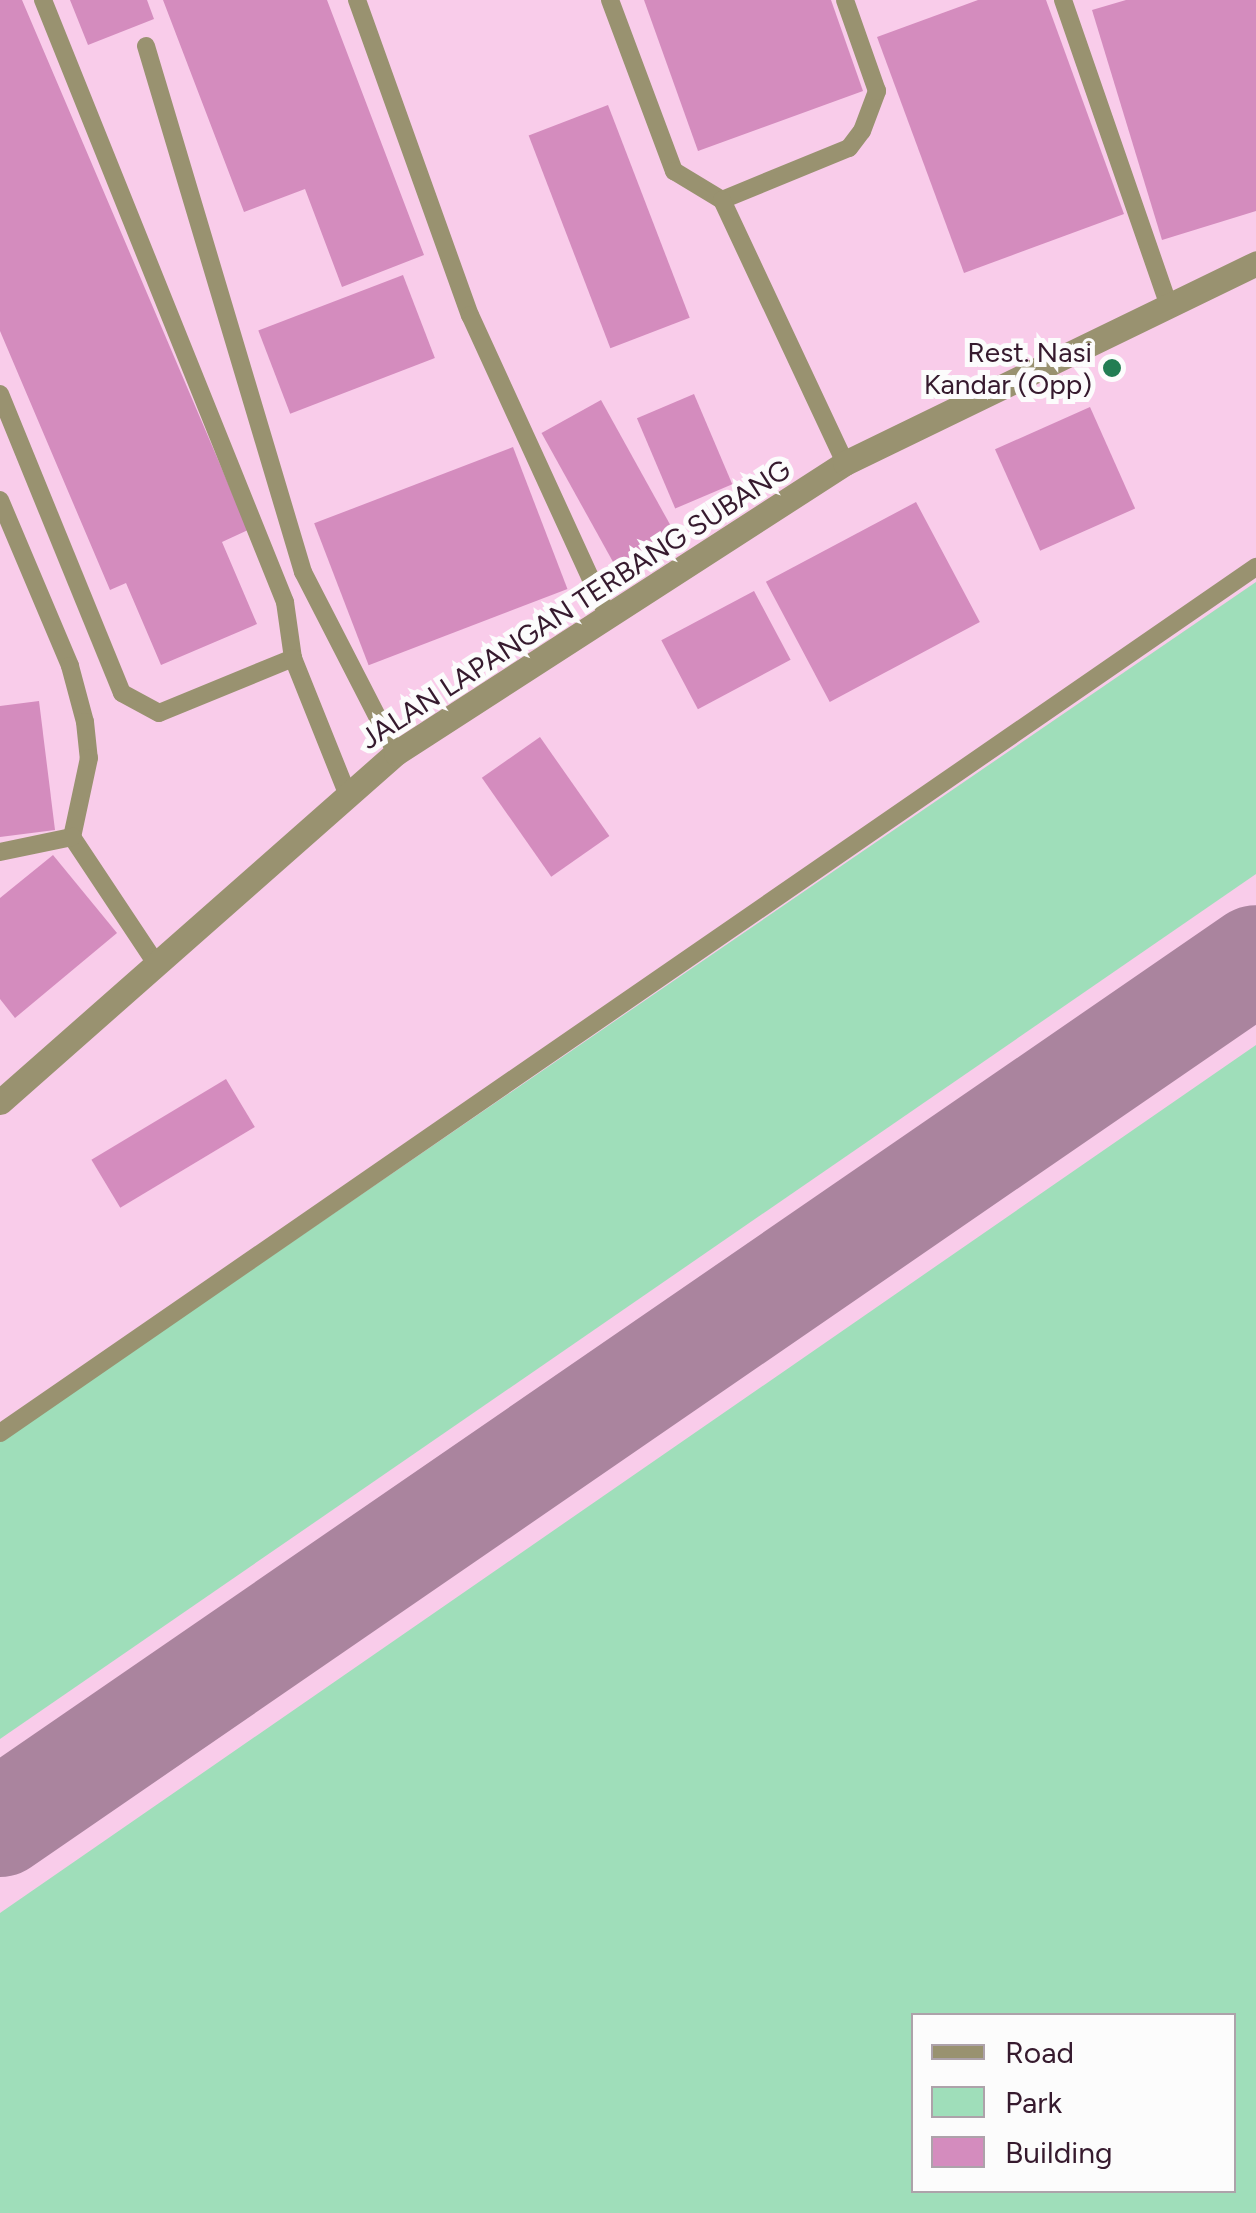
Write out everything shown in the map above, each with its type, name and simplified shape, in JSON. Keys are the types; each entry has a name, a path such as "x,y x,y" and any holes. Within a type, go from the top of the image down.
{"street":[{"name":"JALAN LAPANGAN TERBANG SUBANG","path":"0,1102 347,793 396,754 845,463 1256,263"}],"lane":[{"path":"43,0 285,602 293,658 347,793"},
{"path":"357,0 470,315 608,616"},
{"path":"610,0 674,171 722,200 845,463"},
{"path":"722,200 849,148 862,131 877,91 845,0"},
{"path":"1063,0 1169,306"},
{"path":"146,46 303,572 396,754"},
{"path":"0,394 122,693 158,714 293,658"},
{"path":"0,500 70,666 85,722 90,758 72,837 155,962"},
{"path":"0,1433 1256,567"},
{"path":"0,852 72,837"}],"green space":[{"path":"1256,582 1256,874 0,1739 0,1442"},
{"path":"1256,1045 1256,2213 0,2213 0,1913"}],"building":[{"path":"0,0 22,0 248,530 222,542 257,624 161,665 126,583 110,590 0,331"},
{"path":"70,0 147,0 154,19 88,45"},
{"path":"163,0 327,0 424,255 342,287 305,189 244,212"},
{"path":"644,0 831,0 863,91 698,151"},
{"path":"978,0 1046,0 1124,214 964,273 877,37"},
{"path":"1126,0 1256,0 1256,211 1162,240 1092,10"},
{"path":"608,105 690,318 610,348 529,135"},
{"path":"403,275 435,358 290,414 258,331"},
{"path":"694,394 732,484 675,508 637,418"},
{"path":"601,400 676,536 617,569 542,433"},
{"path":"1090,407 1135,508 1040,551 995,449"},
{"path":"513,447 567,589 369,665 314,523"},
{"path":"916,502 980,622 830,702 766,582"},
{"path":"754,591 791,660 698,709 661,640"},
{"path":"39,701 55,830 0,837 0,706"},
{"path":"540,737 609,836 551,877 482,778"},
{"path":"53,855 117,933 15,1018 0,999 0,898"},
{"path":"226,1079 255,1127 120,1208 91,1160"}],"taxiway":[{"path":"0,1823 1256,959"}],"place":[{"name":"Rest. Nasi Kandar (Opp)","path":"1112,368"}]}
